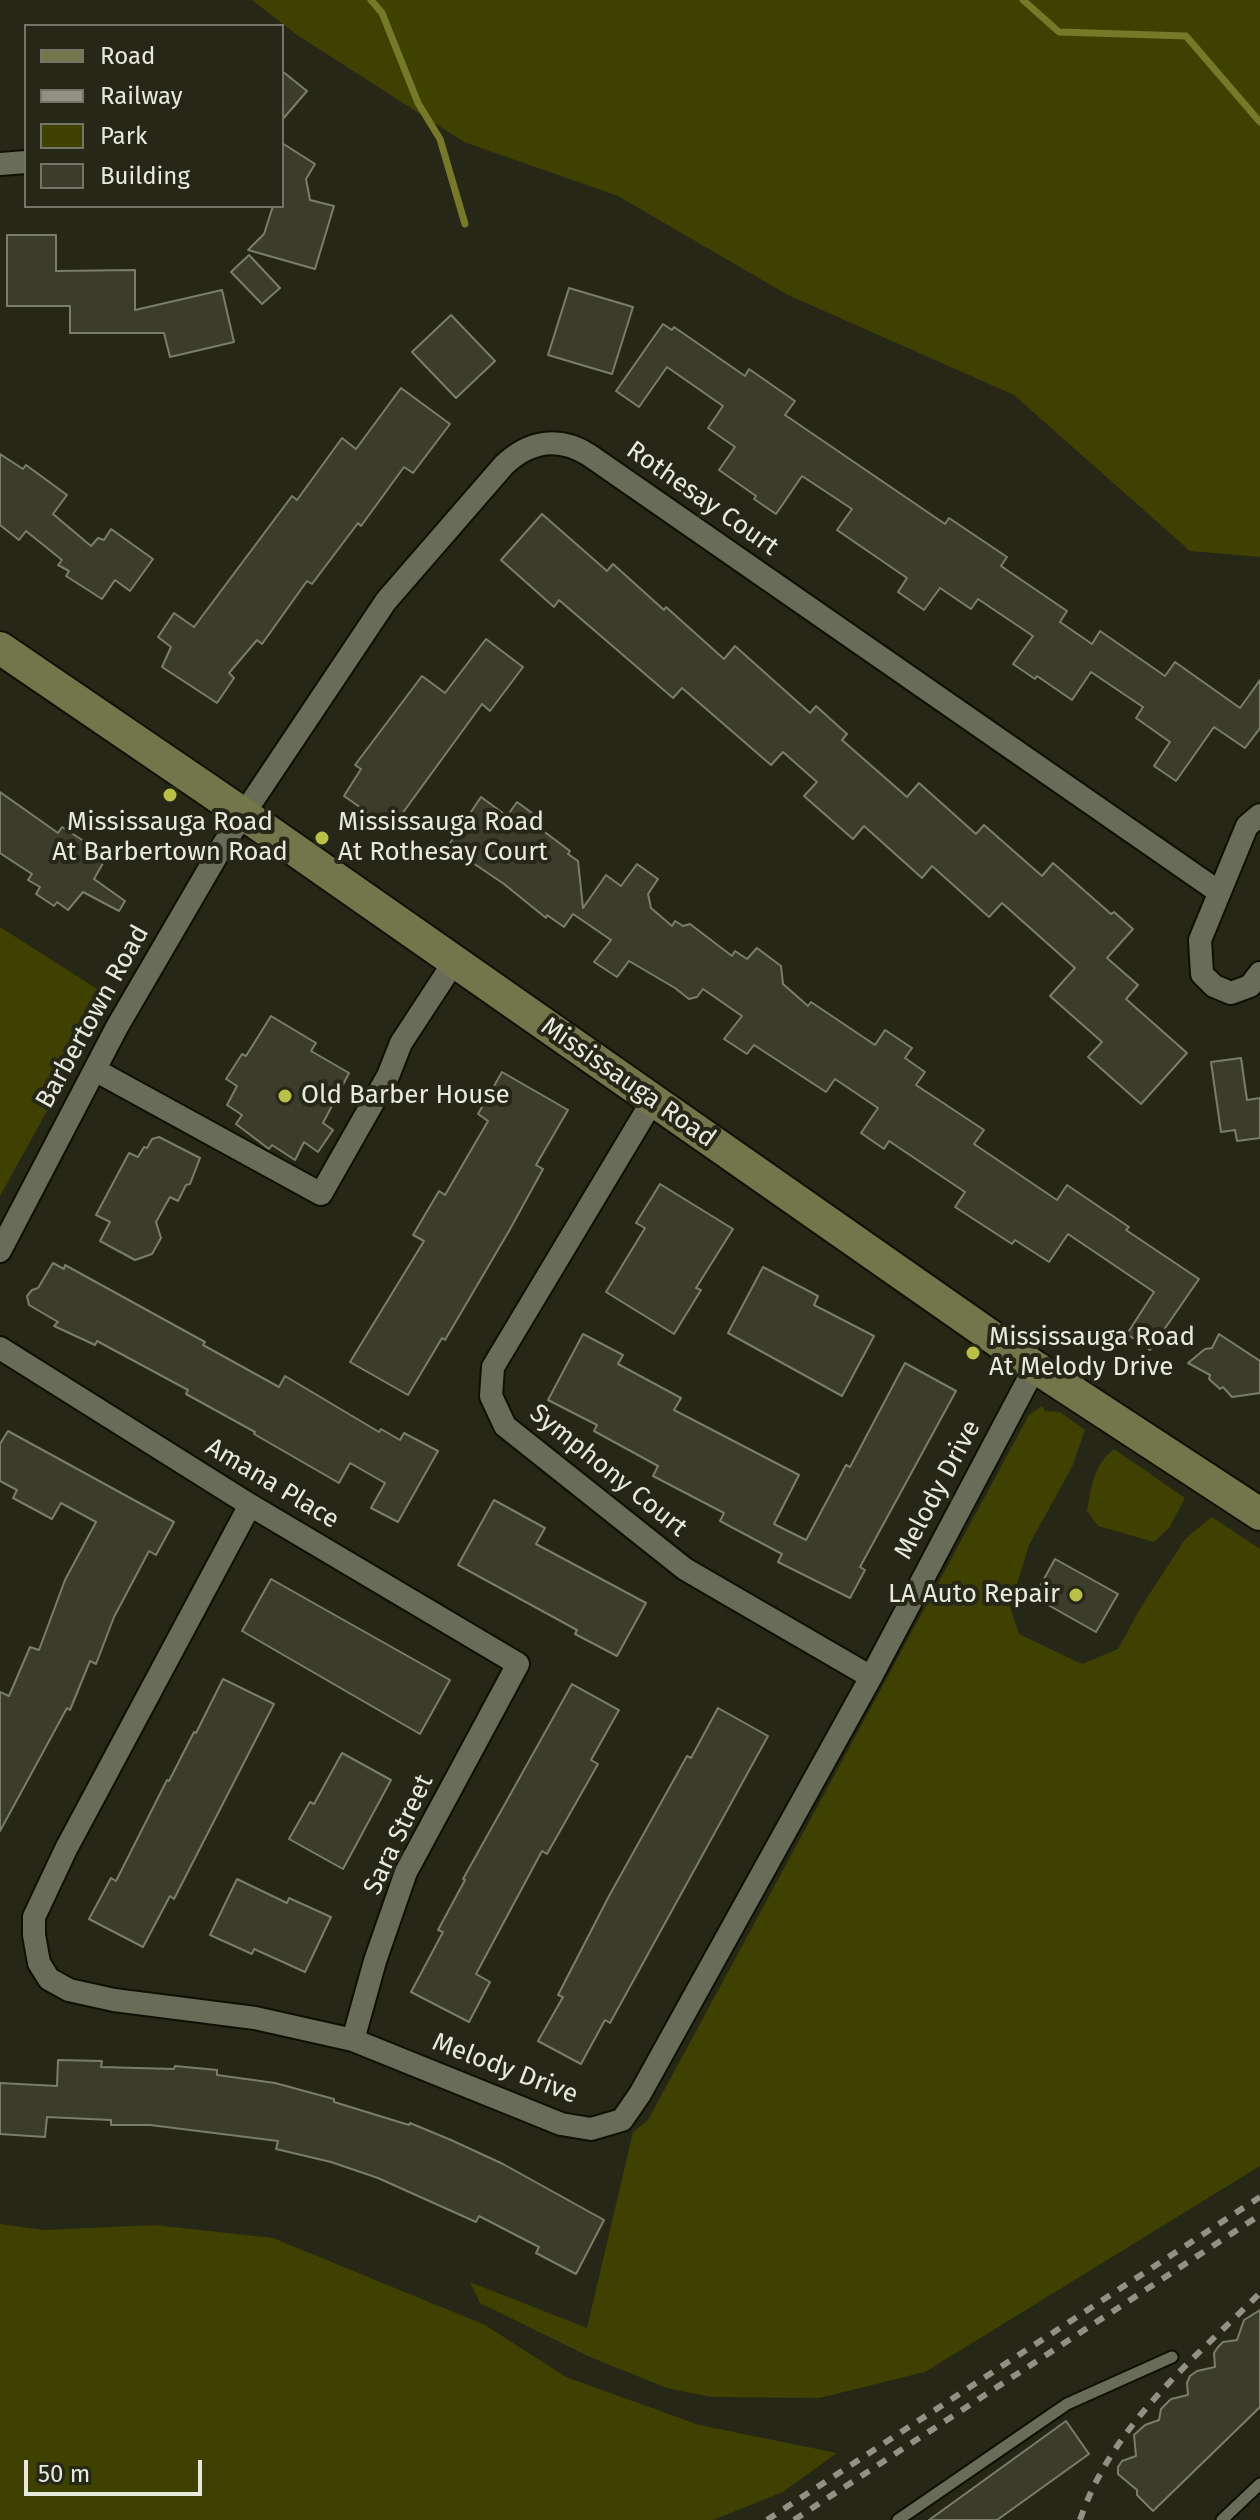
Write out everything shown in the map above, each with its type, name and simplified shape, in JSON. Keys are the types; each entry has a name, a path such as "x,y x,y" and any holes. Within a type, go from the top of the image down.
{"main road":[{"name":"Mississauga Road","path":"0,648 245,815 1035,1367 1260,1514"}],"street":[{"path":"0,164 24,162"},
{"name":"Rothesay Court","path":"245,815 386,601 513,457 533,446 557,443 579,448 1219,892"},
{"name":"Barbertown Road","path":"0,1251 173,929 223,845 245,815"},
{"path":"1260,815 1247,826 1200,940 1202,974 1214,986 1231,993 1250,986 1260,973"},
{"path":"95,1070 321,1194 388,1076 401,1043 454,962"},
{"name":"Symphony Court","path":"653,1100 493,1367 491,1396 505,1426 685,1569 871,1677"},
{"name":"Amana Place","path":"0,1348 250,1505 518,1664"},
{"name":"Melody Drive","path":"250,1505 40,1903 34,1917 39,1963 49,1979 69,1990 114,2000 255,2018 353,2040 561,2124 591,2129 622,2120 640,2094 871,1677 1035,1367"},
{"name":"Sara Street","path":"353,2040 375,1961 406,1872 518,1664"}],"lane":[{"path":"898,2520 1067,2404 1172,2357"},
{"path":"1222,2520 1260,2484"}],"green space":[{"path":"252,0 1260,0 1260,557 1190,551 1014,395 788,295 618,196 464,142 283,24"},
{"path":"0,927 110,997 0,1196"},
{"path":"1042,1406 1045,1411 1060,1412 1085,1430 1072,1467 1029,1545 1010,1607 1019,1634 1082,1664 1118,1649 1186,1538 1212,1517 1260,1549 1260,2166 925,2372 819,2398 711,2397 667,2388 590,2357 480,2303 470,2282 587,2328 633,2132 648,2120 1029,1415"},
{"path":"1114,1449 1185,1498 1169,1528 1154,1542 1098,1526 1087,1511 1098,1469"},
{"path":"0,2224 43,2230 155,2225 273,2238 485,2325 566,2377 699,2425 837,2453 783,2492 713,2520 0,2520"}],"building":[{"path":"284,73 307,91 284,118"},
{"path":"284,144 315,164 306,179 310,200 334,206 315,269 248,250 264,234 272,208 284,208"},
{"path":"7,235 56,235 56,271 135,270 135,310 222,290 234,342 170,357 164,333 70,333 70,306 7,306"},
{"path":"249,255 280,288 262,304 231,272"},
{"path":"569,288 633,307 612,374 548,355"},
{"path":"451,315 495,361 456,398 412,352"},
{"path":"663,324 672,330 674,327 745,376 749,369 795,401 785,415 945,524 949,518 1007,557 1001,566 1067,611 1060,622 1092,644 1100,631 1165,676 1175,662 1240,708 1260,680 1260,728 1245,748 1214,727 1176,781 1154,766 1170,742 1136,718 1143,707 1091,672 1072,700 1037,676 1035,679 1013,664 1033,636 978,599 971,609 940,588 924,610 898,592 907,578 837,530 852,509 802,476 776,514 719,470 735,447 708,428 723,406 667,367 639,407 616,391"},
{"path":"401,388 450,424 413,473 404,467 361,526 358,523 312,584 307,581 262,644 257,640 229,673 234,678 217,703 162,667 171,647 158,637 174,613 194,627 292,496 297,500 342,438 356,449"},
{"path":"0,454 23,469 26,465 67,495 53,514 91,546 98,538 104,540 111,529 153,559 130,591 115,580 102,599 66,576 69,571 58,565 62,560 26,531 19,540 0,525"},
{"path":"542,514 607,571 613,564 724,659 735,646 810,713 816,706 847,734 842,740 907,797 919,783 976,834 984,825 1042,876 1053,863 1111,914 1114,912 1133,929 1107,958 1138,985 1126,999 1187,1053 1141,1104 1088,1057 1102,1042 1050,996 1075,968 1002,903 989,917 932,866 922,878 864,826 853,839 804,796 817,782 783,752 771,765 682,688 673,698 559,600 554,607 501,560"},
{"path":"486,639 523,667 490,711 482,704 391,829 344,796 361,769 355,765 422,676 445,693"},
{"path":"0,792 58,833 62,827 107,856 94,879 125,901 119,911 83,892 68,910 57,902 54,906 36,894 40,887 28,880 32,874 0,853"},
{"path":"481,797 507,816 517,802 539,818 534,824 570,851 568,854 578,861 583,908 606,875 621,886 637,864 658,879 648,894 651,908 672,926 675,921 683,926 690,924 732,956 735,951 747,959 757,948 781,966 783,984 808,1006 811,1002 875,1045 885,1030 912,1048 905,1058 925,1072 916,1085 984,1130 974,1144 1057,1200 1067,1185 1129,1227 1126,1230 1199,1279 1150,1350 1127,1334 1154,1292 1068,1234 1049,1262 1015,1240 1012,1244 955,1207 965,1192 889,1141 884,1149 861,1133 878,1108 835,1079 826,1092 754,1045 747,1054 724,1039 742,1016 703,989 697,997 689,999 629,961 617,977 594,962 611,940 573,914 564,927 547,915 546,918 504,884 446,849"},
{"name":"Old Barber House","path":"271,1016 316,1043 311,1051 349,1073 323,1123 333,1130 318,1152 304,1142 295,1160 272,1145 269,1149 236,1124 242,1115 227,1105 237,1086 226,1079 242,1054 246,1056"},
{"path":"1241,1058 1247,1100 1260,1098 1260,1138 1237,1141 1235,1130 1221,1132 1211,1062"},
{"path":"502,1072 568,1110 536,1165 543,1169 509,1231 445,1340 442,1338 408,1395 350,1362 424,1241 413,1235 439,1191 445,1195 488,1121 478,1114"},
{"path":"159,1137 200,1158 190,1184 186,1185 178,1201 170,1197 156,1222 161,1238 152,1254 135,1260 100,1241 110,1222 96,1215 129,1153 138,1157 152,1139"},
{"path":"660,1184 733,1229 696,1288 701,1290 674,1334 606,1292 645,1228 636,1223"},
{"path":"53,1263 64,1269 65,1265 205,1342 203,1345 279,1387 285,1376 379,1432 381,1429 400,1440 404,1433 438,1451 398,1522 371,1508 385,1483 350,1463 339,1483 186,1394 188,1390 97,1341 95,1345 54,1326 58,1322 29,1305 27,1296 38,1288"},
{"path":"763,1267 818,1296 814,1305 874,1336 842,1396 728,1333"},
{"path":"583,1334 623,1355 618,1364 681,1398 674,1410 799,1475 774,1524 806,1540 846,1465 850,1467 905,1363 956,1391 860,1567 865,1570 850,1598 778,1562 782,1554 720,1521 724,1513 653,1476 658,1466 594,1431 597,1425 548,1400"},
{"path":"1219,1334 1260,1361 1260,1393 1232,1397 1209,1379 1210,1375 1188,1363 1205,1349 1212,1348"},
{"path":"8,1431 174,1522 156,1555 149,1551 114,1617 96,1664 90,1661 70,1710 67,1708 0,1831 0,1692 9,1696 30,1647 39,1650 65,1580 96,1522 61,1503 52,1519 13,1498 17,1490 0,1481 0,1444"},
{"path":"494,1500 545,1528 536,1544 646,1603 617,1656 575,1634 577,1630 458,1565"},
{"name":"LA Auto Repair","path":"1055,1559 1118,1594 1096,1632 1034,1597"},
{"path":"271,1579 450,1680 420,1734 242,1631"},
{"path":"223,1679 274,1704 174,1899 170,1896 143,1947 89,1919 111,1878 116,1881"},
{"path":"572,1684 619,1710 591,1760 598,1764 547,1854 542,1851 476,1974 490,1982 469,2022 411,1992 443,1932 438,1930 463,1879"},
{"path":"718,1708 768,1736 610,2023 605,2020 581,2064 538,2041 563,1997 558,1995 609,1896 687,1756 691,1758"},
{"path":"342,1753 391,1780 343,1869 289,1839 310,1802 314,1804"},
{"path":"237,1879 287,1903 289,1898 331,1917 305,1972 254,1949 252,1954 210,1935"},
{"path":"58,2060 102,2061 101,2067 174,2069 175,2066 217,2070 217,2075 275,2083 334,2099 334,2102 410,2123 451,2140 503,2164 604,2220 576,2274 536,2253 539,2247 479,2216 476,2222 378,2178 331,2162 276,2149 278,2141 150,2125 111,2125 111,2120 47,2117 45,2137 0,2134 0,2083 57,2086"},
{"path":"1260,2310 1260,2407 1153,2511 1137,2495 1137,2490 1118,2474 1122,2461 1136,2456 1134,2435 1145,2425 1159,2420 1161,2409 1171,2399 1188,2395 1190,2376 1215,2367 1214,2353 1218,2347 1223,2342 1237,2340 1244,2320"},
{"path":"1066,2421 1089,2454 997,2520 929,2520"}],"waterway":[{"path":"371,0 382,13 418,103 440,139 465,224"},
{"path":"1023,0 1059,32 1186,36 1260,122"}],"railway":[{"path":"767,2520 1260,2197"},
{"path":"794,2520 1260,2215"},
{"path":"1080,2520 1094,2486 1133,2425 1181,2370 1260,2293"}],"place":[{"name":"Mississauga Road At Barbertown Road","path":"170,795"},
{"name":"Mississauga Road At Rothesay Court","path":"322,838"},
{"name":"Old Barber House","path":"285,1096"},
{"name":"Mississauga Road At Melody Drive","path":"973,1353"},
{"name":"LA Auto Repair","path":"1076,1595"}]}
